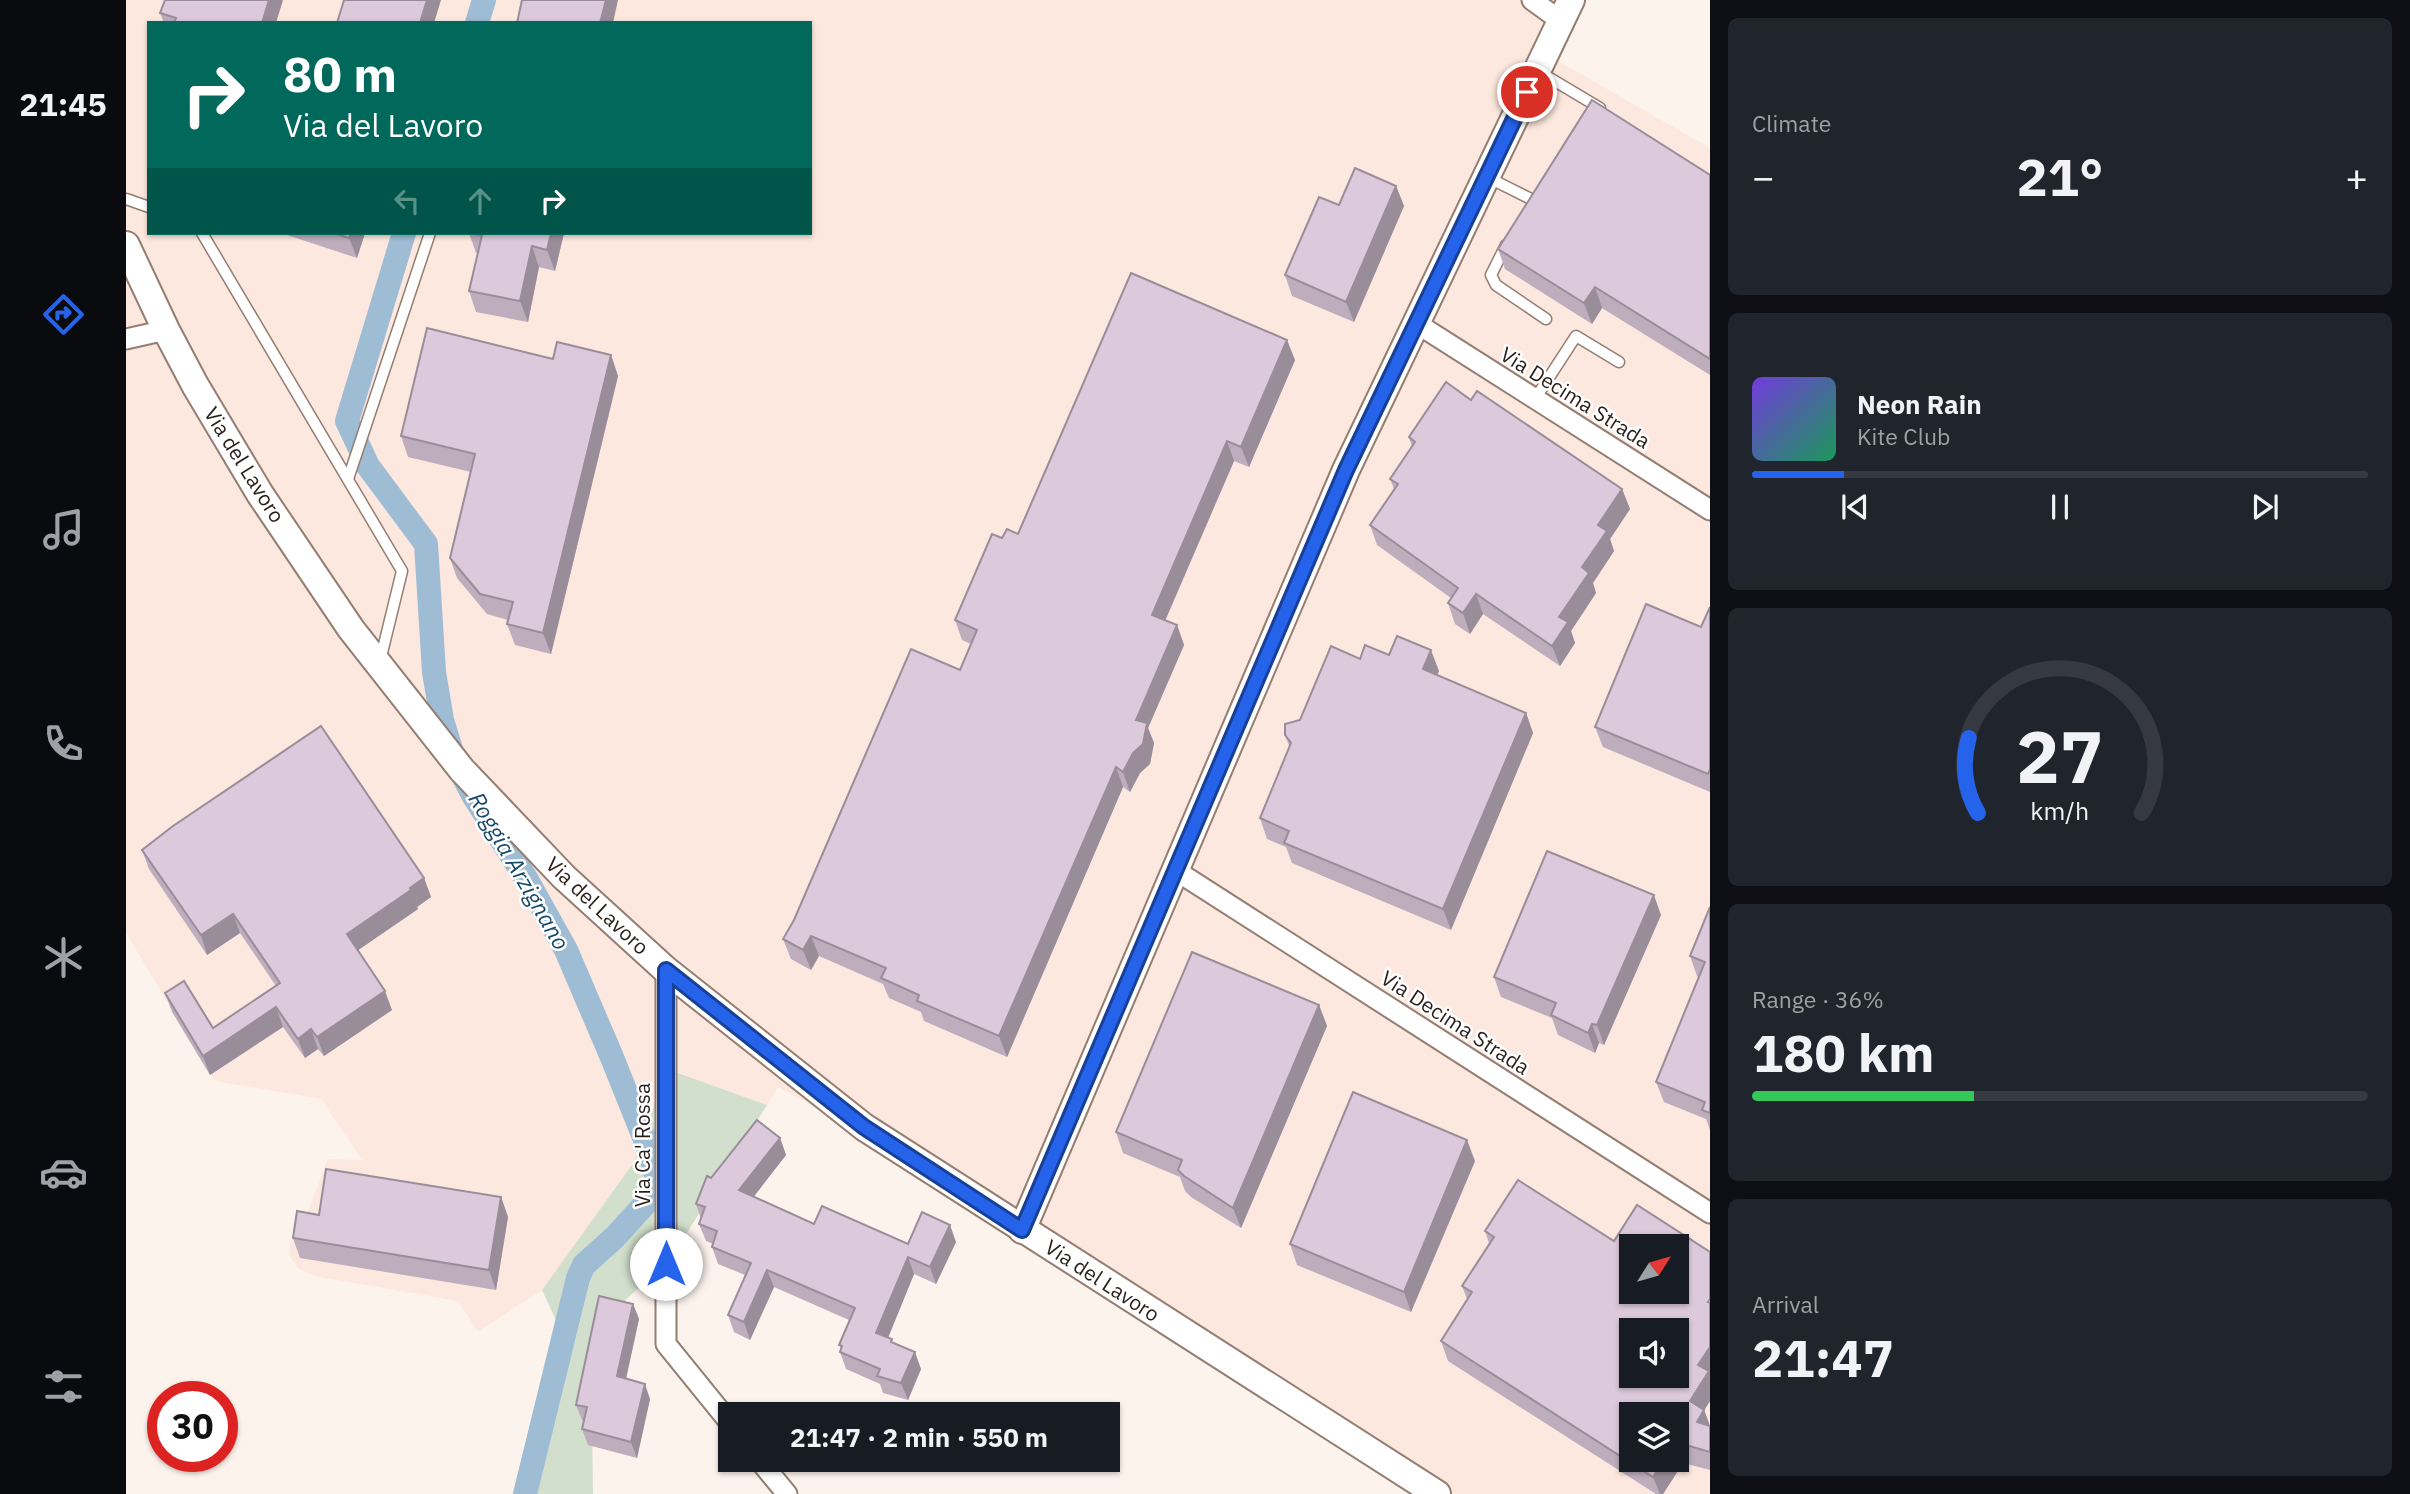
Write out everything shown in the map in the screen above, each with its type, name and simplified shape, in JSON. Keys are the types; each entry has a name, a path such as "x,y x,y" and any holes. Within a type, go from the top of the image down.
{"street":[{"path":"1022,1230 1346,470 1566,10 1532,0"},
{"name":"Via del Lavoro","path":"126,244 195,385 260,494 351,629 462,770 564,877 666,970 864,1127 1437,1494"},
{"name":"Via Decima Strada","path":"1416,323 1710,510"},
{"path":"126,339 166,330"},
{"name":"Via Decima Strada","path":"1175,870 1710,1213"},
{"name":"Via Ca' Rossa","path":"666,970 666,1344 718,1408"},
{"path":"769,1472 787,1494"}],"lane":[{"path":"1537,71 1606,112"},
{"path":"1486,177 1533,200"},
{"path":"1526,211 1540,188"},
{"path":"126,199 147,206"},
{"path":"1513,234 1491,275 1496,285 1546,319"},
{"path":"203,235 402,571 379,664"},
{"path":"348,479 429,235"},
{"path":"1535,399 1576,336 1619,362"}],"shaded area":[{"path":"126,0 1575,0 1548,55 1710,148 1710,1494 1428,1494 897,1152 778,1087 767,1105 668,1069 634,1162 542,1290 478,1332 458,1301 314,1276 298,1268 289,1255 295,1229 308,1211 328,1159 362,1160 321,1099 215,1081 126,933"}],"green space":[{"path":"667,1069 767,1105 673,1255 591,1333 593,1494 520,1494 560,1329 542,1290 634,1162"}],"building":[{"path":"165,0 269,0 263,21 175,21 176,18 160,13"},
{"path":"344,0 427,0 421,21 338,21"},
{"path":"522,0 606,0 601,21 517,21"},
{"path":"1592,100 1710,175 1710,359 1595,287 1584,303 1498,249"},
{"path":"1355,168 1396,186 1346,302 1285,275 1319,197 1339,205"},
{"path":"482,235 551,235 547,250 532,246 520,301 469,291"},
{"path":"1131,273 1287,340 1241,447 1227,441 1152,615 1177,625 1136,720 1147,723 1143,744 1133,753 1123,772 1116,767 999,1036 917,1001 919,995 881,978 886,968 811,936 803,950 783,939 794,920 911,649 960,670 977,630 955,620 992,534 1002,538 1007,529 1018,534"},
{"path":"427,328 553,359 557,342 611,355 543,633 507,624 513,602 480,594 450,558 475,454 401,436"},
{"path":"1446,382 1471,400 1477,391 1622,489 1598,525 1607,531 1582,567 1589,573 1559,617 1568,622 1552,646 1476,594 1463,613 1448,603 1458,588 1370,525 1398,484 1390,479 1415,442 1409,437"},
{"path":"1646,604 1701,627 1710,607 1708,774 1595,727"},
{"path":"1397,636 1431,650 1423,669 1526,713 1443,909 1284,843 1289,831 1260,818 1291,743 1285,735 1285,724 1300,720 1331,646 1360,659 1365,645 1389,655"},
{"path":"321,726 424,878 347,934 385,991 317,1037 311,1029 298,1039 276,1007 203,1056 165,993 184,981 213,1028 280,983 233,914 201,935 142,850"},
{"path":"1547,851 1654,895 1597,1025 1592,1024 1588,1033 1551,1015 1556,1003 1494,977"},
{"path":"1710,907 1710,1113 1702,1110 1705,1102 1656,1082 1705,962 1690,956"},
{"path":"1192,952 1319,1005 1233,1208 1184,1176 1178,1170 1182,1160 1116,1132"},
{"path":"1353,1092 1467,1140 1404,1292 1290,1244"},
{"path":"757,1120 780,1138 739,1190 814,1224 822,1206 908,1244 922,1212 950,1225 930,1267 908,1257 876,1333 915,1352 901,1383 877,1376 880,1369 840,1352 842,1346 839,1345 855,1308 767,1270 744,1322 728,1315 751,1263 712,1247 717,1231 699,1224 705,1207 696,1204 707,1176 711,1178"},
{"path":"326,1169 501,1197 489,1270 293,1238 297,1211 319,1215"},
{"path":"1518,1180 1614,1241 1637,1205 1682,1234 1619,1234 1619,1304 1689,1304 1689,1238 1710,1252 1710,1347 1698,1365 1709,1371 1690,1401 1704,1410 1697,1422 1710,1426 1710,1452 1689,1446 1689,1402 1619,1402 1619,1455 1441,1341 1472,1292 1462,1286 1494,1237 1485,1231"},
{"path":"599,1296 633,1304 617,1376 645,1384 631,1442 582,1429 587,1407 576,1405"}],"waterway":[{"name":"Roggia Arzignano","path":"478,21 484,0"},
{"name":"Roggia Arzignano","path":"403,235 347,421 368,466 426,544 434,672 442,720 454,759 566,950 650,1152 658,1182 654,1194 615,1237 584,1265 578,1278 525,1494"}],"route":[{"path":"666,1264 666,970 864,1127 1022,1230 1346,470 1527,92"}]}
